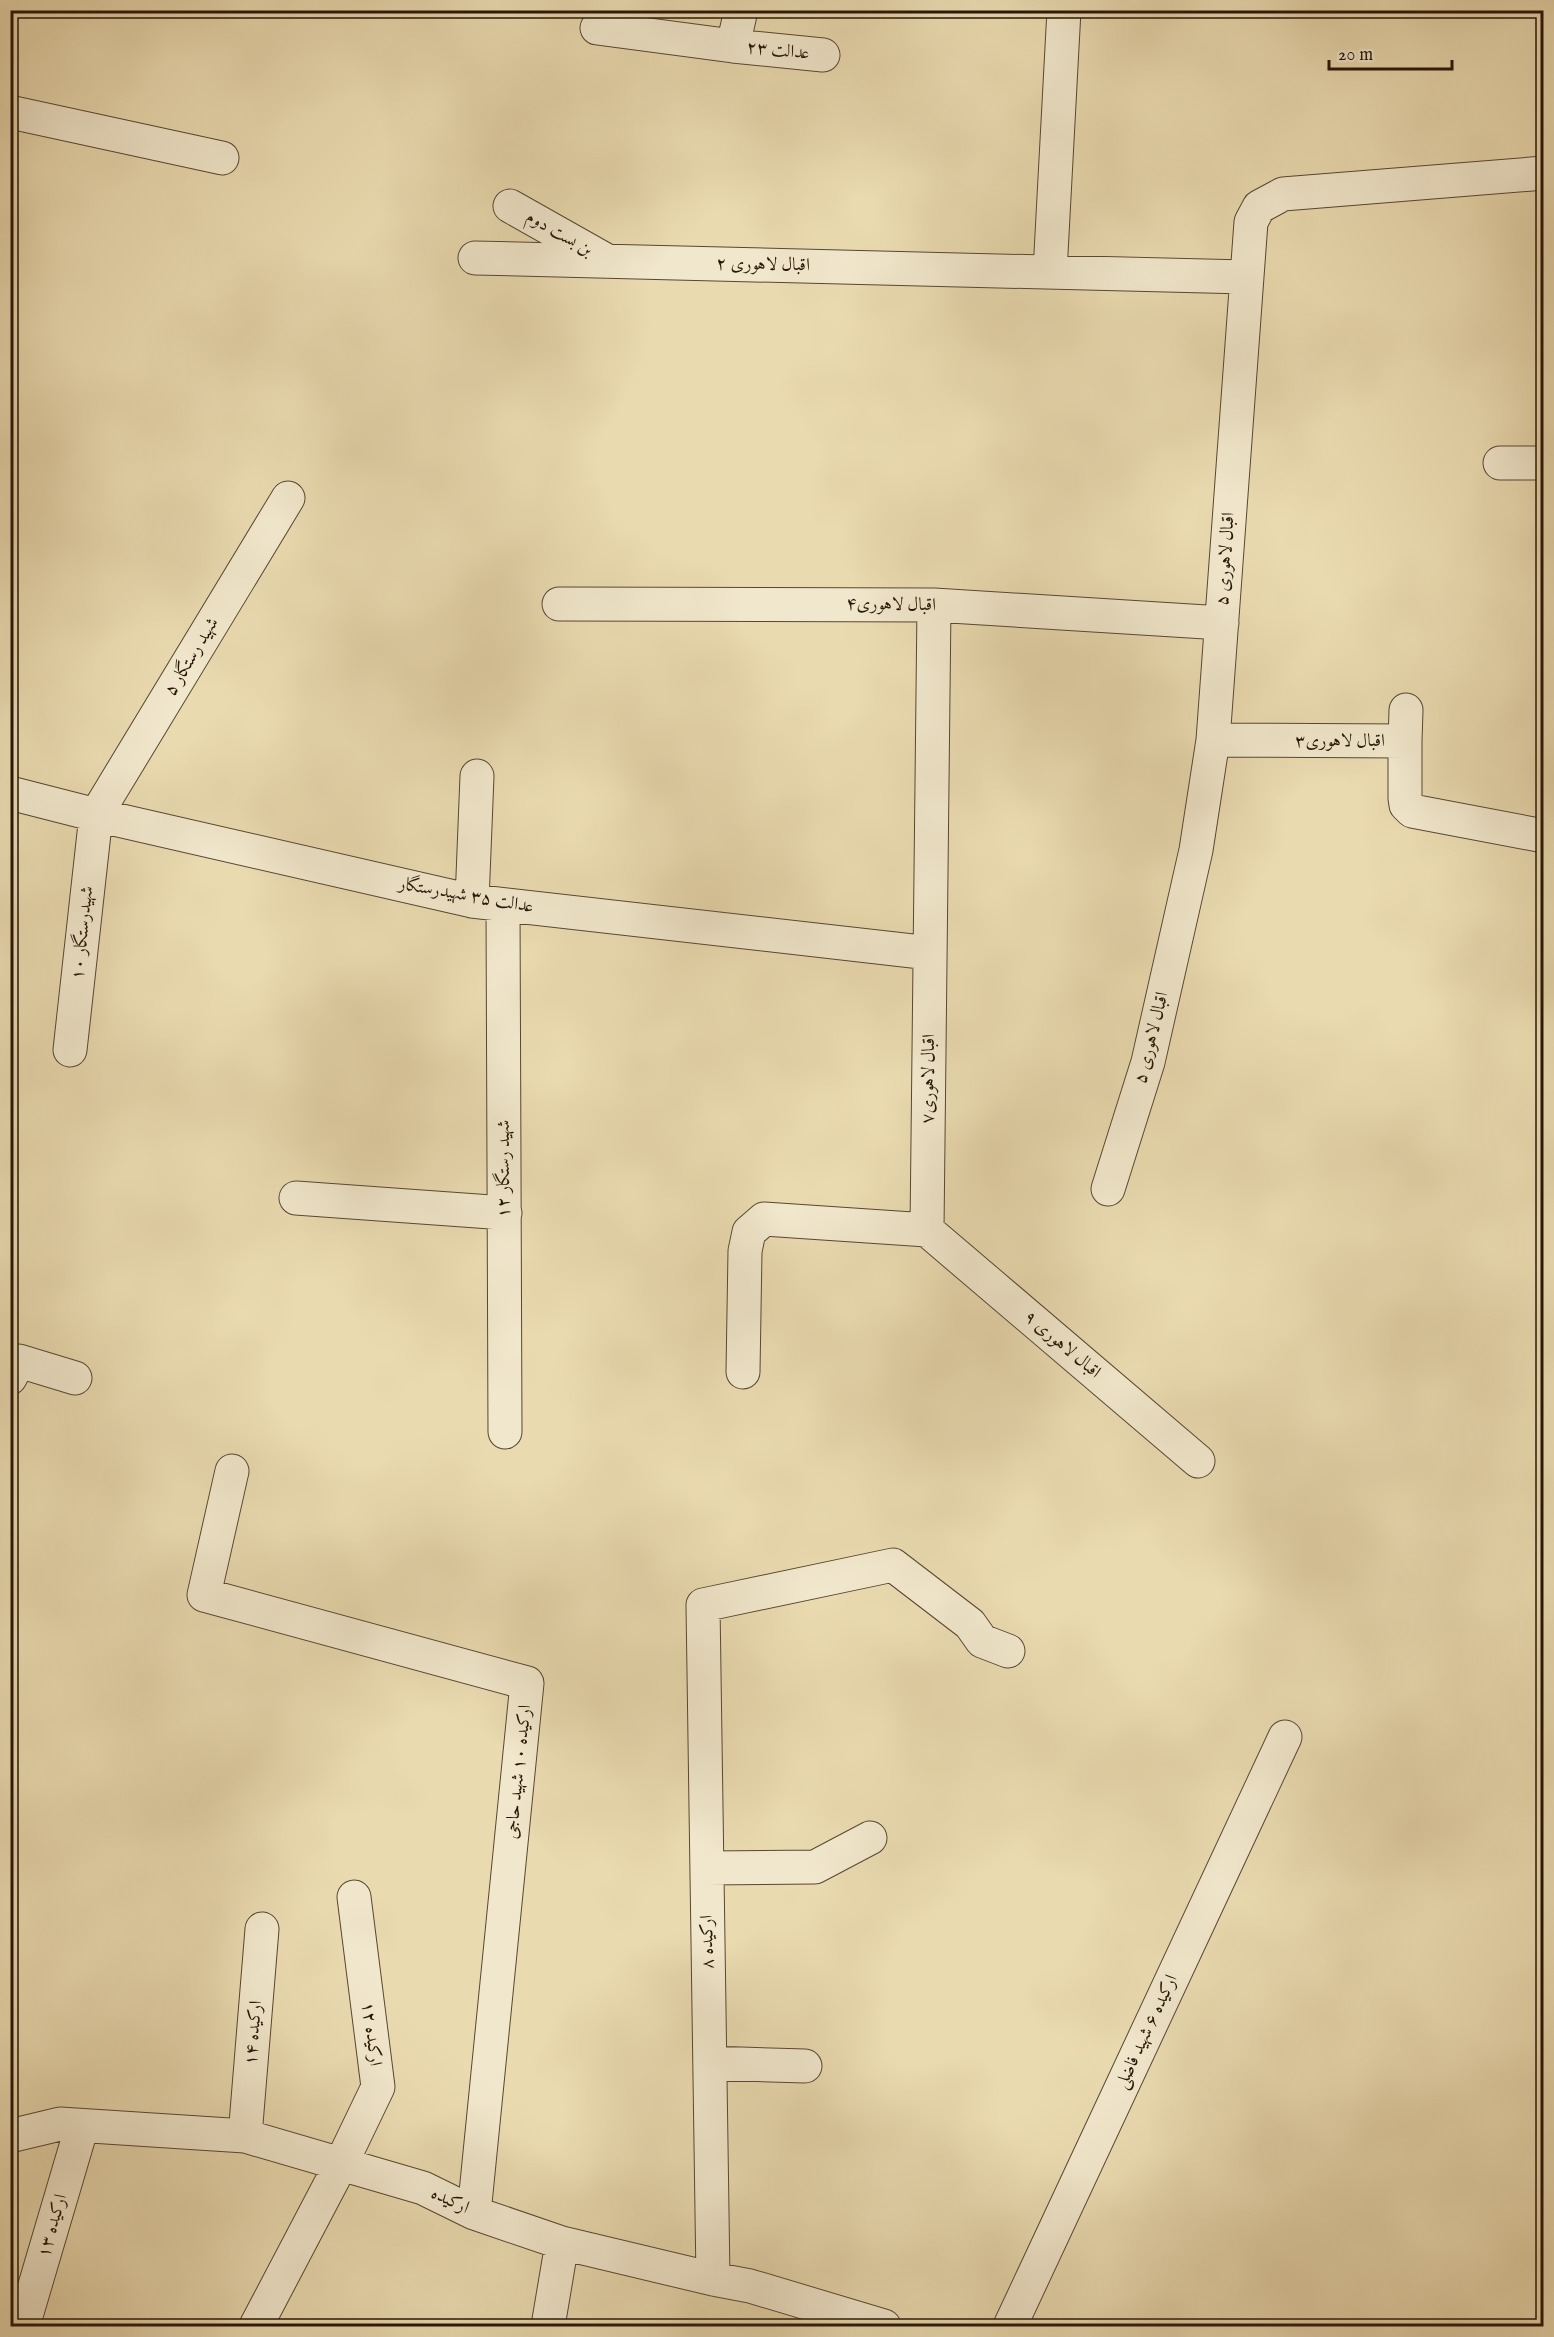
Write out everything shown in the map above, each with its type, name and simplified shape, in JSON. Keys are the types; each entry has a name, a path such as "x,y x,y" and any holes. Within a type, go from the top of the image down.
{"street":[{"name":"عدالت ۲۳","path":"741,10 733,46 823,55"},
{"path":"1050,272 1064,10"},
{"path":"597,28 733,46"},
{"path":"10,112 222,158"},
{"name":"اقبال لاهوری ۵","path":"1108,1190 1150,1051 1196,850 1213,740 1251,222 1259,207 1283,194 1544,173"},
{"name":"بن بست دوم","path":"510,206 608,261"},
{"name":"اقبال لاهوری ۲","path":"475,258 1246,277"},
{"path":"1500,463 1544,463"},
{"name":"شهید رستگار ۵","path":"96,815 288,498"},
{"name":"اقبال لاهوری۴","path":"559,604 933,605 1221,623"},
{"name":"اقبال لاهوری۷","path":"927,1230 933,605"},
{"name":"اقبال لاهوری۳","path":"1213,740 1405,726 1405,798 1406,806 1412,811 1544,836"},
{"name":"شهید رستگار ۱۲","path":"477,776 505,1213 506,1432"},
{"name":"عدالت ۳۵ شهیدرستگار","path":"10,793 96,815 487,904 930,953"},
{"name":"شهیدرستگار ۱۰","path":"70,1050 96,815"},
{"path":"296,1198 505,1213"},
{"path":"743,1372 745,1251 748,1232 764,1219 927,1230"},
{"name":"اقبال لاهوری ۹","path":"927,1230 1198,1461"},
{"path":"10,1378 19,1361 75,1378"},
{"name":"ارکیده ۱۰ شهید حاجی","path":"232,1471 204,1595 527,1683 474,2213"},
{"name":"ارکیده ۸","path":"713,2279 703,1605 893,1565 970,1624 982,1641 1008,1651"},
{"name":"ارکیده ۶ شهید فاضلی","path":"1010,2326 1285,1737"},
{"path":"707,1868 815,1867 870,1838"},
{"name":"ارکیده ۱۲","path":"256,2326 341,2164 378,2087 354,1897"},
{"name":"ارکیده ۱۴","path":"245,2136 262,1929"},
{"path":"710,2063 805,2066"},
{"name":"ارکیده","path":"10,2136 60,2124 245,2136 423,2188 474,2213 562,2243 750,2286 835,2319 884,2326"},
{"name":"ارکیده ۱۳","path":"23,2326 82,2126"},
{"path":"548,2326 562,2243"}]}
